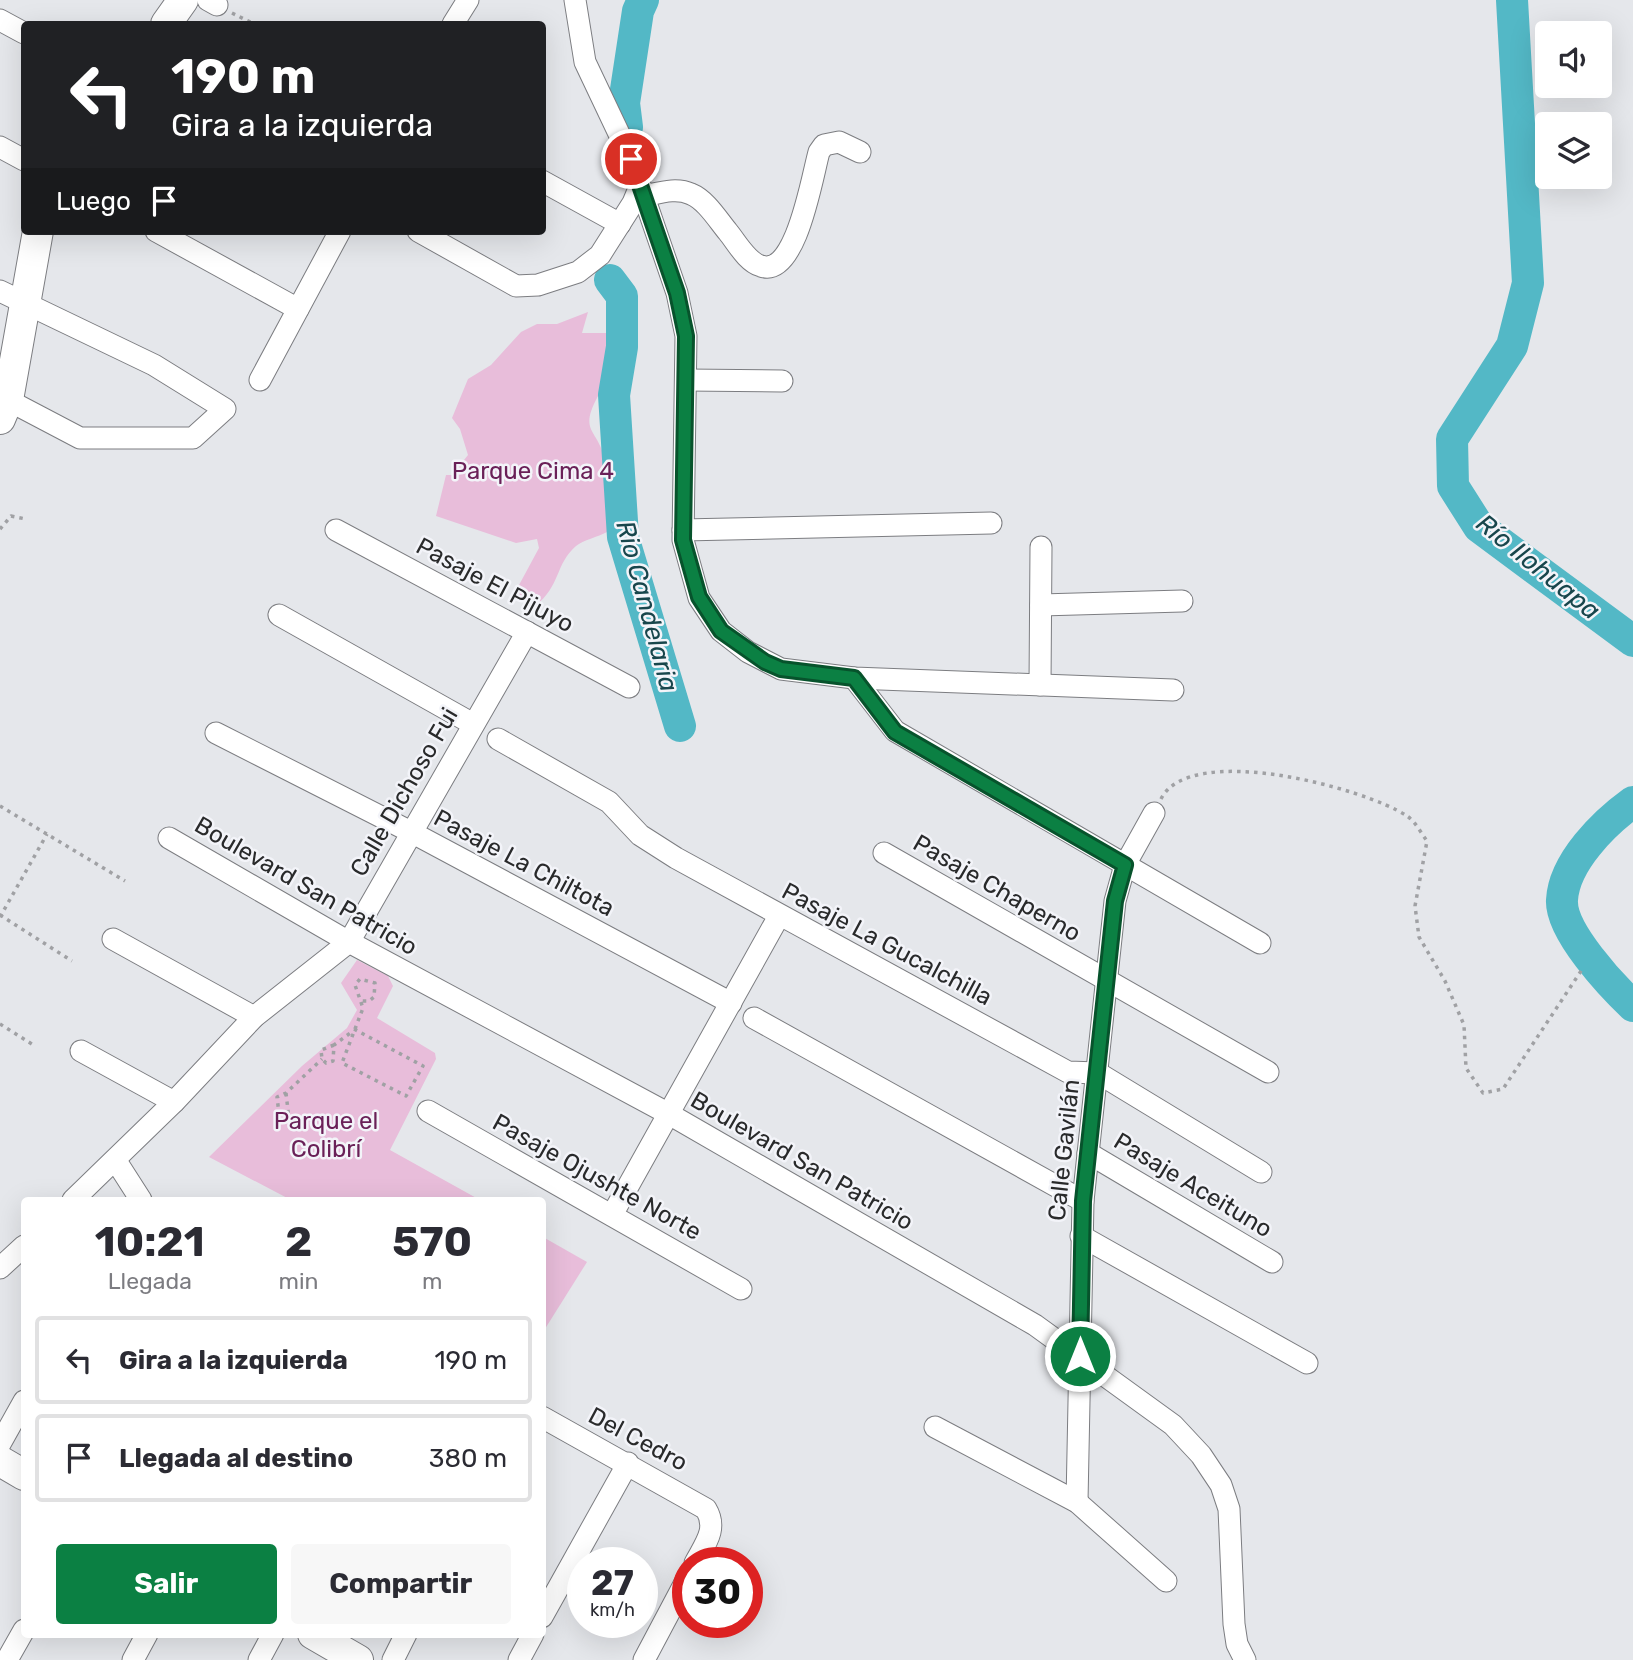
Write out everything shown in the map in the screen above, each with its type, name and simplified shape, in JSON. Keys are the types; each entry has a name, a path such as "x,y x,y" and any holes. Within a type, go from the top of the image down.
{"street":[{"path":"168,21 183,0"},
{"path":"455,21 468,0"},
{"path":"575,0 585,62 631,159 677,293 686,336 683,540 699,597 721,631 748,652 781,669 854,678 1173,690"},
{"path":"0,20 21,31"},
{"path":"642,191 692,194 705,204 752,261 771,267 783,262 793,245 819,152 824,145 839,142 860,152"},
{"path":"0,147 21,158"},
{"path":"546,183 620,224"},
{"path":"425,235 516,286 538,285 578,272 600,255 642,191"},
{"path":"0,291 26,306 154,365 225,409 193,438 80,438 3,405 26,306 36,235"},
{"path":"163,235 298,309"},
{"path":"260,380 338,235"},
{"path":"685,380 782,381"},
{"path":"683,530 991,523"},
{"name":"Pasaje El Pijuyo","path":"336,530 629,687"},
{"path":"1040,685 1041,547"},
{"path":"1041,605 1182,601"},
{"path":"279,615 473,724"},
{"name":"Calle Dichoso Fui","path":"76,1197 116,1161 254,1017 349,942 527,632"},
{"path":"854,678 895,732 1260,943"},
{"name":"Pasaje La Chiltota","path":"216,733 411,832 731,1003"},
{"name":"Pasaje La Gucalchilla","path":"499,740 609,802 640,835 779,916 1068,1072 1098,1073 1261,1172"},
{"name":"Calle Gavilán","path":"1077,1502 1083,1201 1115,901 1125,865 1154,813"},
{"name":"Boulevard San Patricio","path":"169,838 349,942 669,1114 1035,1325 1173,1425 1201,1455 1221,1485 1229,1509 1234,1624 1237,1644 1245,1660"},
{"name":"Pasaje Chaperno","path":"884,853 1268,1072"},
{"path":"612,1215 779,916"},
{"path":"113,939 254,1017"},
{"path":"754,1018 1083,1201"},
{"path":"81,1051 174,1102"},
{"name":"Pasaje Ojushte Norte","path":"428,1111 741,1289"},
{"name":"Pasaje Aceituno","path":"1087,1153 1272,1262"},
{"path":"116,1161 139,1197"},
{"path":"1081,1236 1307,1363"},
{"path":"0,1268 21,1249"},
{"path":"0,1444 21,1406"},
{"name":"Del Cedro","path":"546,1419 706,1509 712,1520 712,1532 704,1547"},
{"path":"935,1427 1077,1502 1166,1581"},
{"path":"0,1461 21,1473"},
{"path":"546,1610 628,1463"},
{"path":"644,1660 672,1607"},
{"path":"7,1660 21,1635"},
{"path":"133,1660 146,1638"},
{"path":"259,1660 271,1638"},
{"path":"320,1638 358,1660"},
{"path":"393,1660 404,1638"},
{"path":"519,1660 531,1638"}],"path":[{"path":"213,3 248,21"},
{"path":"0,529 11,516 26,519"},
{"path":"1154,813 1164,792 1185,777 1226,771 1295,779 1362,793 1409,817 1427,841 1415,906 1419,937 1445,981 1464,1025 1466,1068 1483,1093 1503,1089 1583,968"},
{"path":"0,806 125,881"},
{"path":"47,834 0,916 72,961"},
{"path":"354,1029 423,1066 406,1096 342,1063 354,1029 363,1008 376,989 375,983 368,978 360,979 355,985 363,1008"},
{"path":"359,1001 369,1002"},
{"path":"0,1024 35,1046"},
{"path":"334,1045 333,1061 326,1063 322,1059 321,1050 334,1045 354,1029"},
{"path":"286,1093 289,1119 280,1122 277,1097 286,1093 322,1059"}],"green space":[{"name":"Parque Cima 4","path":"588,312 582,333 624,333 620,363 611,363 614,395 598,396 592,407 589,423 607,465 607,532 583,542 569,553 549,591 535,606 512,598 539,548 537,539 516,543 436,516 446,475 452,475 468,455 460,429 452,418 468,379 491,365 521,332 537,324 557,324"},
{"name":"Parque el Colibrí","path":"357,960 388,976 393,986 377,1018 435,1053 436,1059 390,1150 475,1197 285,1197 209,1157 302,1066 347,1028 357,1010 341,983"},
{"path":"546,1239 587,1262 546,1327"}],"waterway":[{"name":"Rio Candelaria","path":"627,127 624,103 638,11 643,0"},
{"name":"Río Ilohuapa","path":"1512,0 1528,283 1512,346 1452,439 1453,486 1479,527 1633,641"},
{"name":"Rio Candelaria","path":"610,280 622,296 622,347 614,395 623,537 680,726"},
{"name":"Río Ilohuapa","path":"1633,802 1587,845 1570,872 1562,900 1569,927 1578,942 1601,972 1633,1006"}],"route":[{"path":"631,159 677,293 686,336 683,540 699,597 721,631 748,652 781,669 854,678 895,732 1125,865 1115,901 1087,1153 1081,1236 1080,1356"}]}
